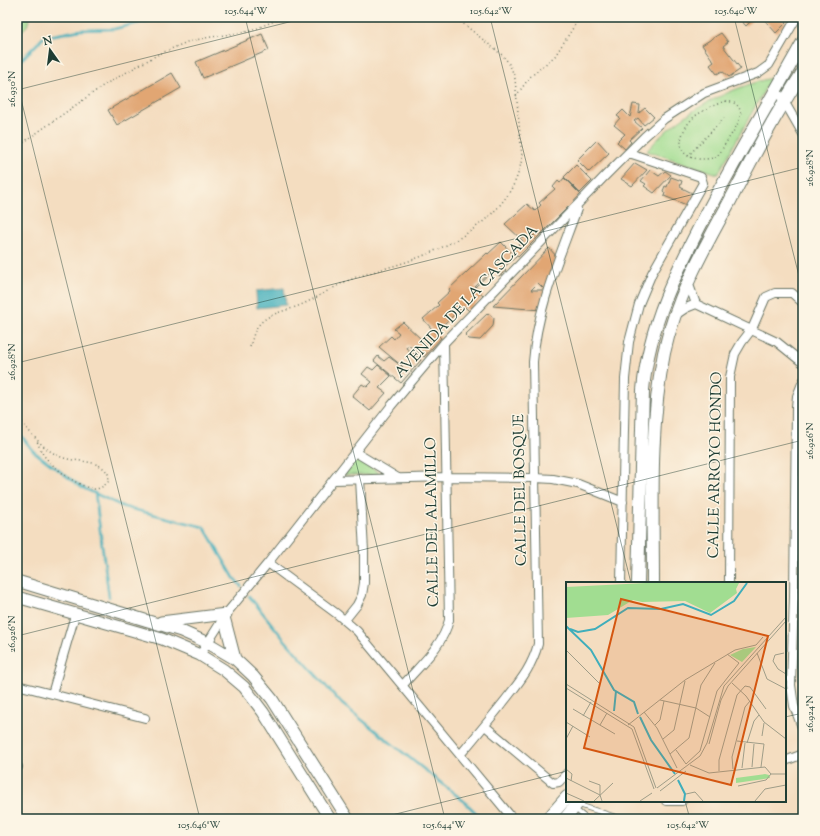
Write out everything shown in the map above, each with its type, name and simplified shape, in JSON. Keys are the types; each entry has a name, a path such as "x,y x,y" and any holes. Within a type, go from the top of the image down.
{"main road":[{"path":"638,582 643,390 646,361 650,342 665,297 690,245 730,170 803,42"},
{"path":"653,582 653,484 657,402 664,354 674,316 704,249 784,101 803,72"},
{"path":"17,581 157,623 188,634 208,643 235,659 253,676 272,699 348,819"},
{"path":"17,597 162,639 200,655 234,677 253,699 330,819"},
{"path":"157,623 225,616 235,659"},
{"path":"548,819 574,803"},
{"path":"565,819 574,803"}],"street":[{"name":"AVENIDA DE LA CASCADA","path":"200,655 225,616 334,480 390,406 444,342 664,119 704,93 765,69 773,59 797,17"},
{"path":"776,89 803,134"},
{"path":"621,582 626,360 639,304 652,273 703,183 701,177 629,153"},
{"name":"CALLE DEL BOSQUE","path":"460,755 485,726 530,666 535,657 538,644 533,362 536,332 544,302 578,205"},
{"path":"688,282 696,304 777,342 803,363"},
{"name":"CALLE ARROYO HONDO","path":"729,582 730,377 732,365 735,354 742,342 752,330 766,297 775,293 792,293 803,303"},
{"path":"674,316 686,308 696,304"},
{"name":"CALLE DEL ALAMILLO","path":"403,686 440,643 449,620 444,342"},
{"path":"803,381 797,396 796,407 794,596 791,685 794,706 803,730"},
{"path":"355,452 398,478"},
{"path":"334,480 447,477 553,479 578,484 622,502"},
{"path":"345,620 357,605 362,595 364,584 364,551 360,479"},
{"path":"268,563 345,620 366,641 513,819"},
{"path":"794,596 803,596"},
{"path":"52,694 76,615"},
{"path":"17,685 145,718"},
{"path":"485,726 553,783 559,782 566,774"},
{"path":"786,761 803,754"}],"lane":[{"path":"574,803 587,819"},
{"path":"574,803 622,819"}],"path":[{"path":"17,147 104,85 157,55 187,42 250,31 283,17"},
{"path":"250,347 255,330 262,321 274,313 304,304 344,282 410,261 462,236 489,217 509,192 520,168 522,157 515,79 508,61 455,17"},
{"path":"516,96 530,77 555,56 580,17"},
{"path":"726,101 735,103 741,114 740,118 717,156 699,159 688,156 681,149 680,144 684,130 691,120 722,102 726,101"},
{"path":"688,156 724,118"},
{"path":"17,416 37,441 49,451 61,457 93,463 103,468 109,476 108,482 99,488 94,489 76,481 48,460 40,449 37,441"}],"green space":[{"path":"17,17 30,17 27,26 17,36"},
{"path":"771,78 718,174 647,151 672,126 703,105 737,89"},
{"path":"357,458 382,475 344,475"}],"water":[{"path":"284,288 286,305 257,308 256,291"}],"building":[{"path":"738,17 753,17 754,18 746,26"},
{"path":"762,17 780,17 786,23 776,33"},
{"path":"721,33 728,42 723,46 741,69 729,77 722,71 717,74 710,65 714,62 702,45"},
{"path":"262,34 269,50 203,78 196,62"},
{"path":"172,73 181,88 117,125 108,110"},
{"path":"633,104 640,105 639,113 645,108 654,117 644,125 638,118 634,121 642,128 629,140 631,142 625,149 617,142 625,134 614,125 620,118 617,116 623,110 630,117"},
{"path":"597,140 609,153 589,172 577,160"},
{"path":"635,163 647,170 632,186 621,179"},
{"path":"576,165 592,181 580,193 564,177"},
{"path":"650,170 659,176 665,171 671,175 654,193 644,186 646,184 641,181"},
{"path":"671,177 682,181 680,187 694,194 689,206 664,196 665,193 663,191 665,186 667,187"},
{"path":"564,178 582,196 570,209 568,207 518,257 513,251 523,241 505,224 527,204 535,211 541,205 539,203 555,189 553,187 558,181 560,183"},
{"path":"501,242 516,257 503,268 506,271 499,276 493,270 475,287 483,296 469,311 464,306 435,332 441,338 424,357 408,345 406,348 421,360 401,383 374,361 378,356 384,361 389,357 403,367 379,347 391,336 394,339 399,333 394,329 403,322 422,340 432,329 423,319 439,305 437,303 450,291 449,289 487,253 488,254"},
{"path":"549,248 557,257 541,310 493,306","holes":["538,283 545,290 531,290"]},
{"path":"488,313 494,318 493,326 480,340 469,339 465,335"},
{"path":"378,365 391,376 379,388 386,393 370,411 352,396 362,384 367,387 372,382 362,374 368,367 373,370"}],"waterway":[{"path":"17,64 44,37 80,30 114,29 164,17"},
{"path":"17,430 33,451 81,487 124,507 204,527 234,578 241,586"},
{"path":"95,493 109,597"},
{"path":"249,596 283,638 342,704 465,802 482,819"}]}
